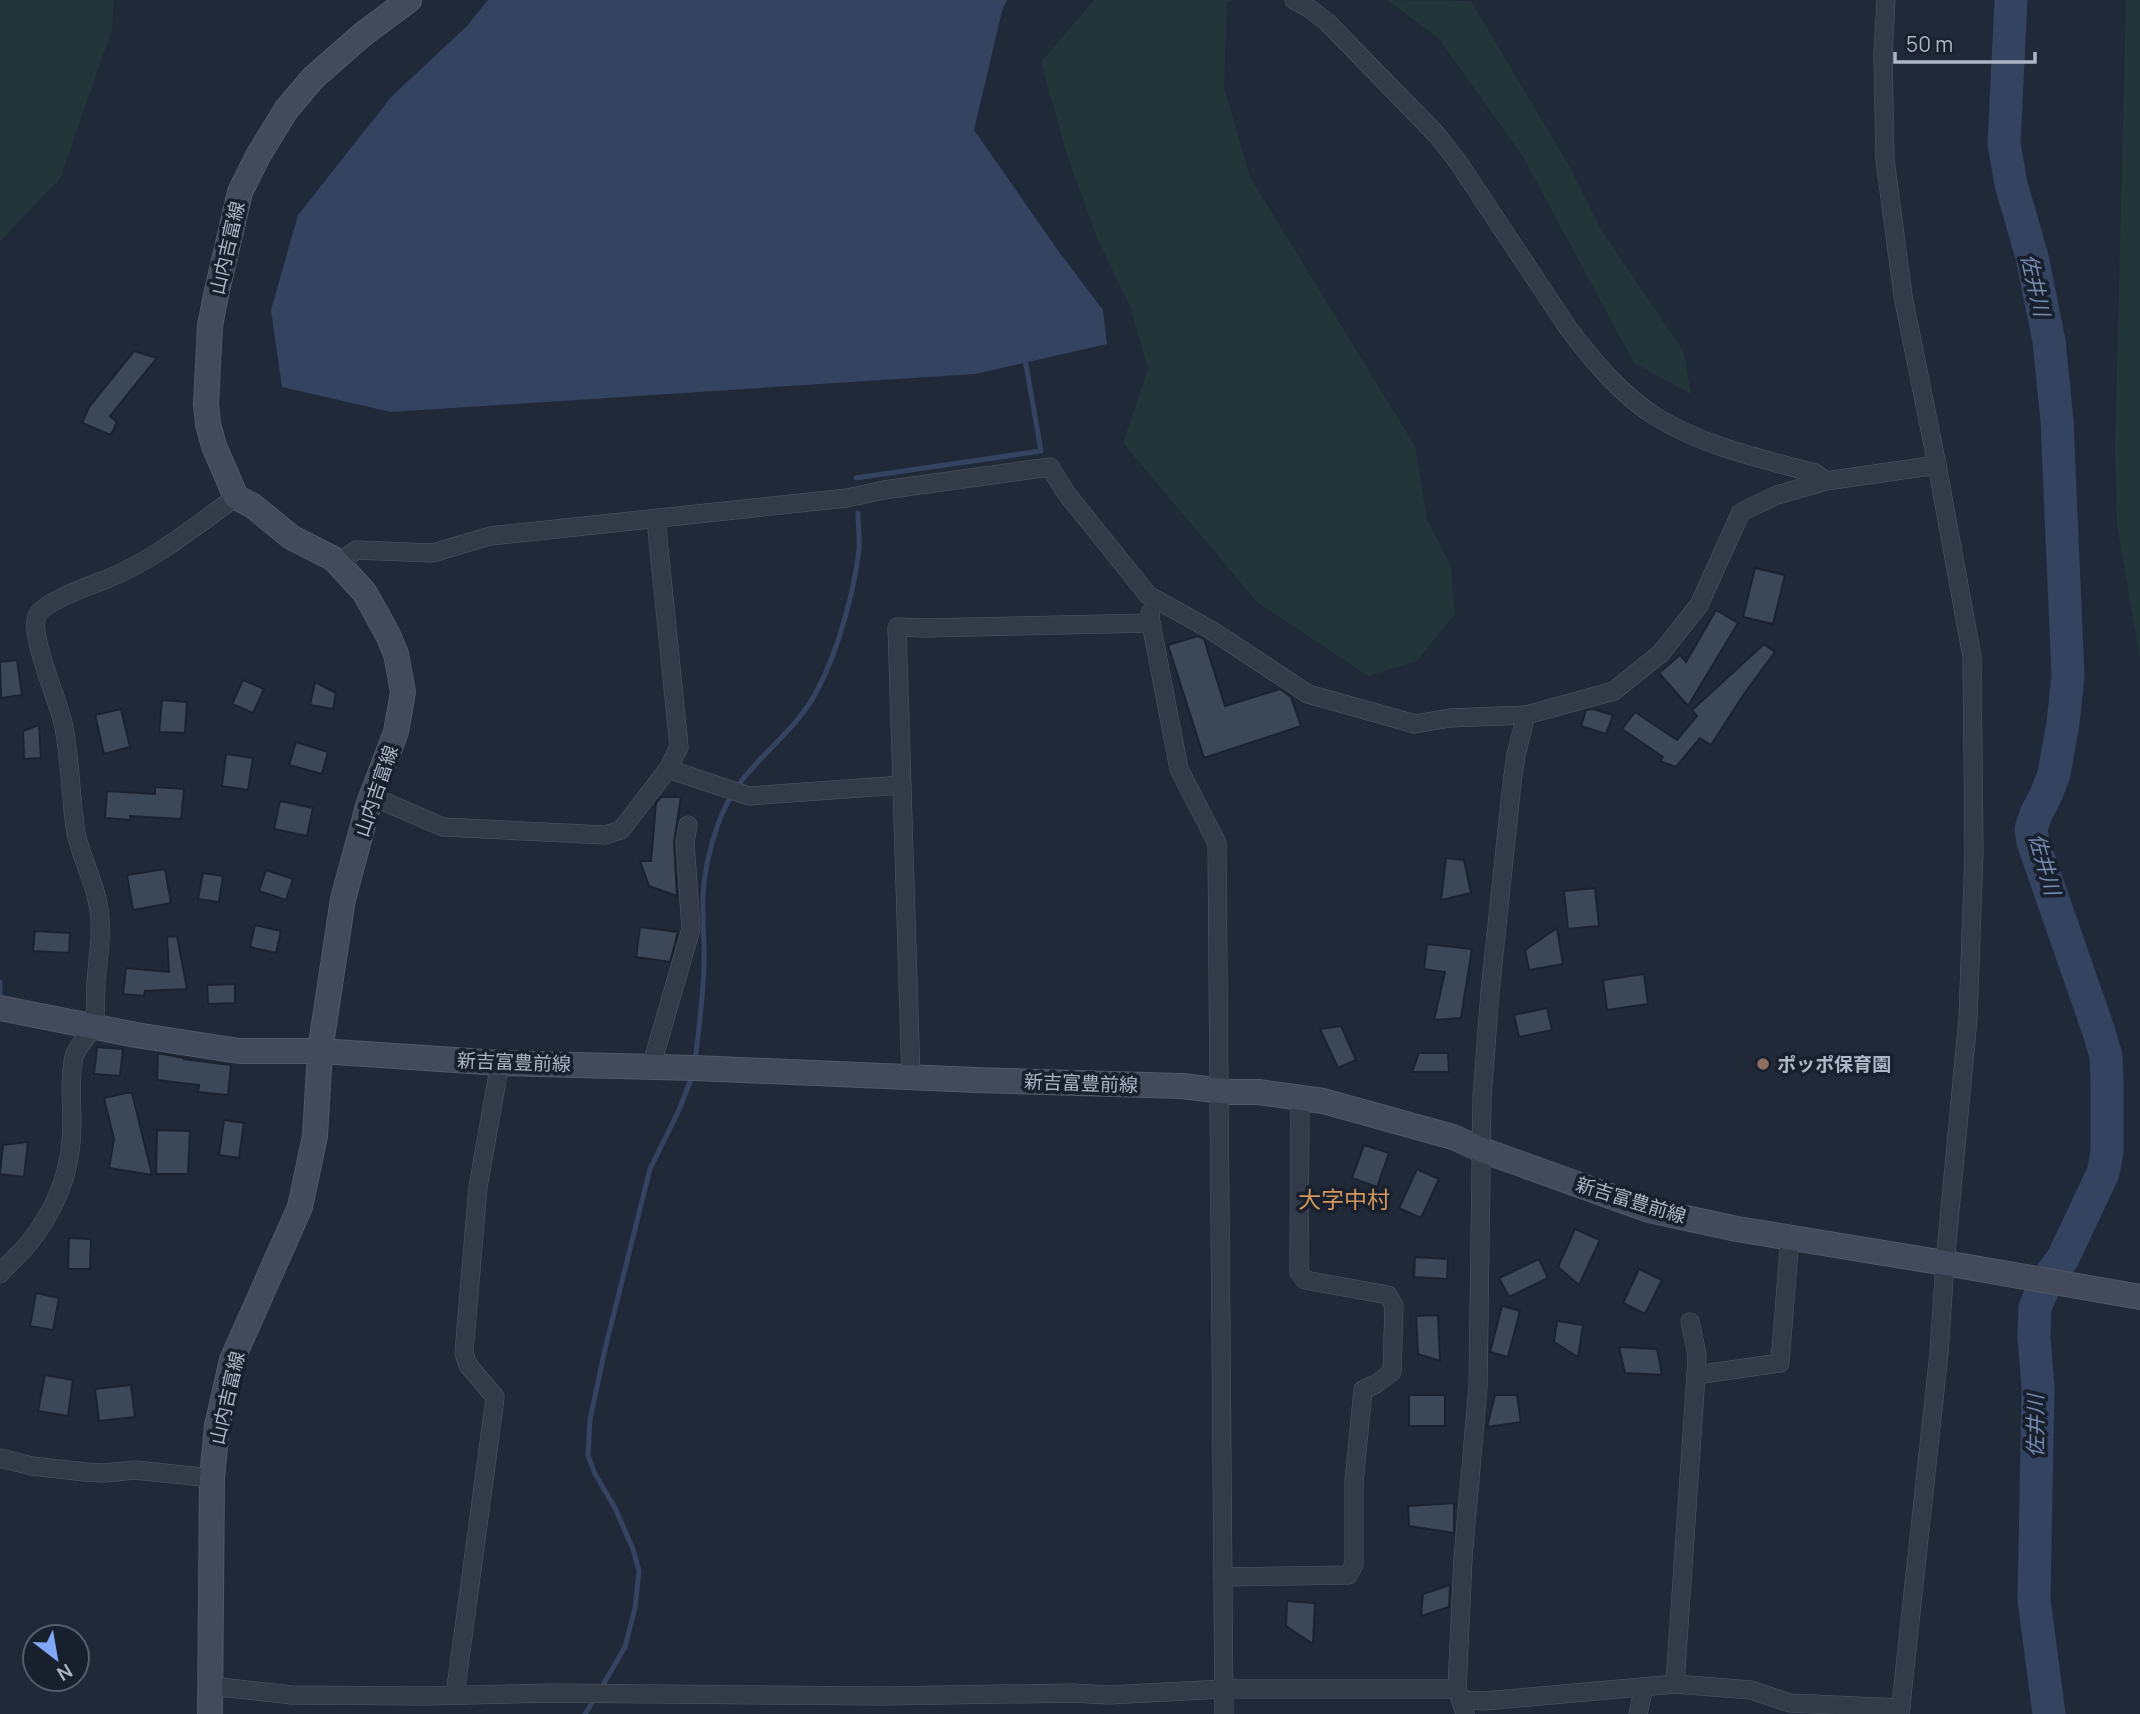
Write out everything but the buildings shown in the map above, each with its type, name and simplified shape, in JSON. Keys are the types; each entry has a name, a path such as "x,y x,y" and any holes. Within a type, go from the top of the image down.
{"main road":[{"name":"山内吉富線","path":"210,1714 212,1478 217,1426 232,1360 300,1207 315,1136 320,1051 344,899 372,796 396,732 403,692 396,654 365,593 334,559 291,537 253,506 236,497 214,446 206,404 210,327 240,192 286,110 313,78 362,35 409,0"},
{"name":"新吉富豊前線","path":"0,1007 135,1035 239,1051 320,1051 500,1063 1182,1086 1258,1092 1323,1101 1442,1134 1649,1210 1737,1229 2140,1297"}],"street":[{"path":"1294,0 1327,22 1437,135 1458,162 1568,328 1588,354 1626,393 1656,417 1703,440 1815,473 1826,481"},
{"path":"211,1686 292,1695 1109,1695 1223,1689 1485,1701 1675,1684 1751,1690 1790,1703 1901,1711 1939,1353 1968,1018 1974,854 1972,657 1903,296 1885,160 1883,54 1886,0"},
{"path":"338,564 356,550 433,553 490,536 847,498 884,490 1050,467 1066,494 1148,596 1211,630 1308,694 1415,724 1450,718 1526,715 1614,691 1661,653 1699,605 1741,512 1777,495 1826,481 1937,465"},
{"path":"0,1274 30,1242 62,1187 71,1142 74,1055 93,1025 101,944 97,896 77,835 63,722 36,639 37,615 54,602 121,574 166,548 236,497"},
{"path":"372,796 443,827 605,835 621,830 668,769 679,747 656,519"},
{"path":"1148,596 1179,769 1217,843 1224,1714"},
{"path":"911,1077 897,627 1151,623"},
{"path":"1461,1701 1463,1558 1478,1387 1482,1098 1514,774 1526,715"},
{"path":"668,769 749,796 902,785"},
{"path":"651,1067 691,929 685,842 688,825"},
{"path":"455,1695 495,1396 468,1365 464,1353 478,1187 500,1063"},
{"path":"1223,1577 1348,1575 1354,1565 1354,1482 1363,1390 1392,1372 1394,1306 1388,1296 1305,1280 1299,1272 1300,1098"},
{"path":"1696,1375 1780,1363 1790,1237"},
{"path":"1675,1684 1697,1354 1690,1322"},
{"path":"0,1458 32,1466 85,1472 135,1470 212,1478"},
{"path":"1638,1714 1644,1687"}],"green space":[{"path":"0,0 114,0 112,29 60,179 0,241"},
{"path":"1094,0 1235,0 1227,2 1224,87 1250,177 1415,446 1427,519 1451,566 1455,614 1417,661 1368,676 1257,602 1123,443 1148,369 1130,306 1098,241 1066,152 1041,62"},
{"path":"1387,0 1471,1 1571,169 1602,231 1684,352 1691,394 1634,363 1523,157 1438,38"},
{"path":"2126,0 2140,0 2140,659 2117,524 2115,449"}],"water":[{"path":"488,0 1007,0 1002,11 974,130 1103,310 1107,344 975,374 391,412 282,387 271,310 298,215 392,96 467,26"}],"waterway":[{"name":"佐井川","path":"2011,0 2004,144 2011,184 2032,257 2049,341 2057,421 2068,676 2054,774 2031,829 2033,842 2099,1032 2106,1056 2107,1082 2107,1152 2103,1173 2063,1258 2047,1280 2035,1307 2034,1337 2038,1388 2034,1600 2049,1714"},
{"path":"856,478 1041,451 1025,359"},
{"path":"695,1061 703,978 704,887 712,842 733,792 798,719 821,683 839,639 852,592 859,550 858,513"},
{"path":"0,982 0,1001"},
{"path":"600,1690 625,1647 635,1608 639,1571 633,1549 615,1508 594,1472 588,1455 590,1420 650,1169 693,1074"},
{"path":"585,1714 595,1698"}],"place":[{"name":"ポッポ保育園","path":"1763,1064"}],"district":[{"name":"大字中村","path":"1344,1199"}]}
